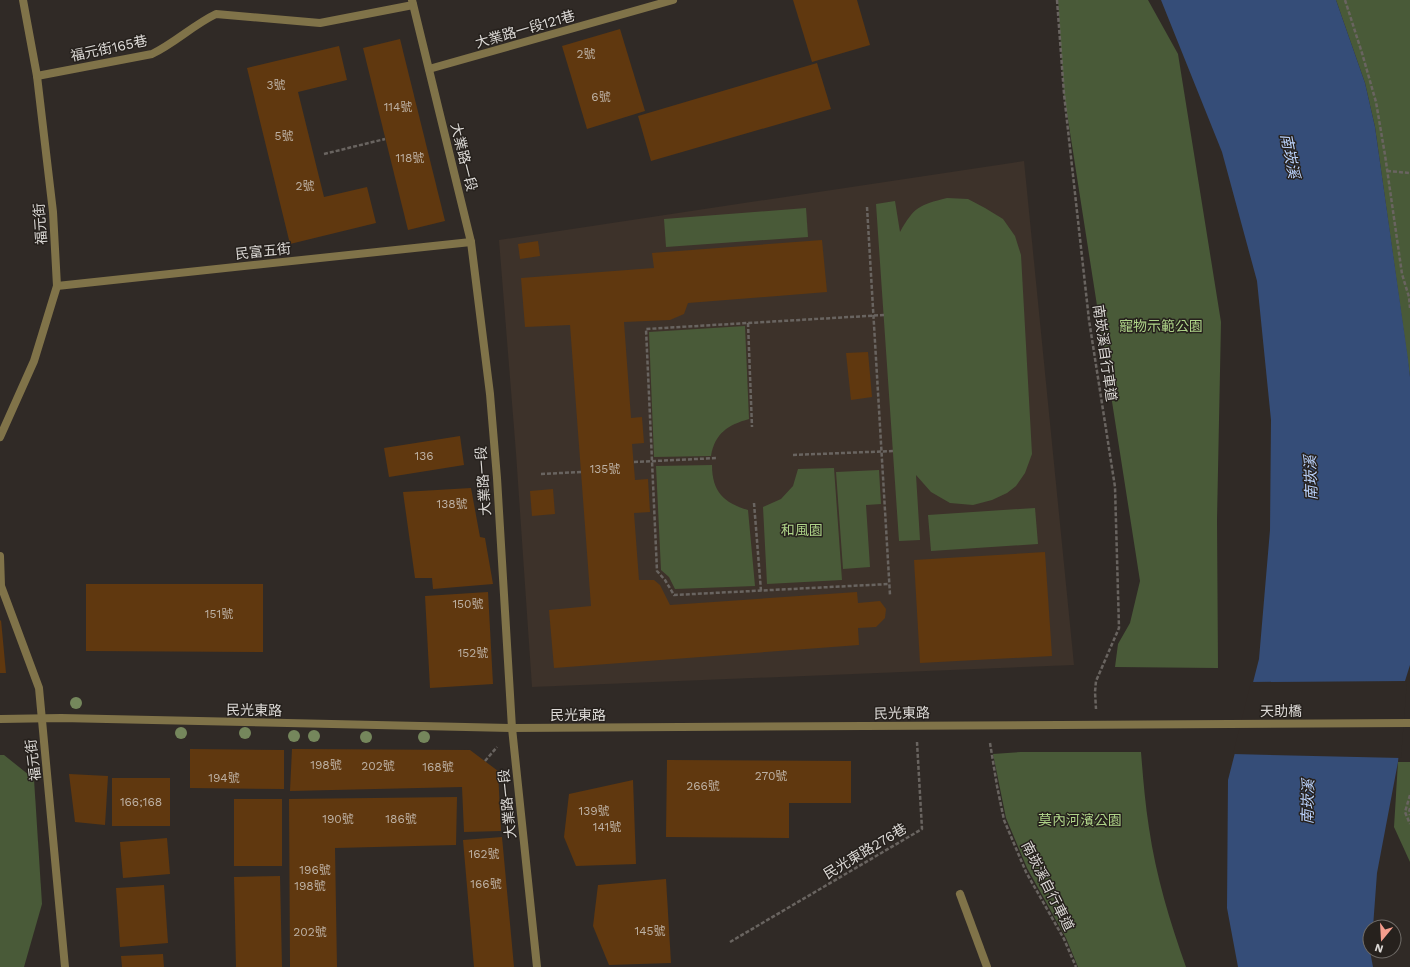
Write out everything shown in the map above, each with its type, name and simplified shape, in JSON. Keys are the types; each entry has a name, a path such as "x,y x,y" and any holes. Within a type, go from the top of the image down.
{"street":[{"name":"福元街","path":"0,437 34,361 57,286 53,212 37,76 23,0"},
{"name":"大業路一段121巷","path":"429,69 673,0"},
{"name":"福元街165巷","path":"37,76 152,54 161,50 205,19 216,14 320,22 412,2"},
{"name":"大業路一段","path":"412,2 471,242 490,394 497,478 512,728 537,967"},
{"name":"民富五街","path":"57,286 471,242"},
{"name":"福元街","path":"0,556 1,586 39,688 65,967"},
{"name":"民光東路","path":"0,719 41,718 512,728 1156,725"},
{"name":"天助橋","path":"1156,725 1408,723"},
{"path":"960,894 987,967"}],"path":[{"name":"南崁溪自行車道","path":"1057,0 1064,94 1089,320 1115,487 1119,628 1096,681 1096,705"},
{"path":"1345,0 1376,102 1402,274 1409,297 1410,308"},
{"path":"324,154 385,139"},
{"path":"1387,171 1410,173"},
{"path":"867,207 890,595"},
{"path":"884,315 646,329 657,572 665,580 674,595 889,584"},
{"path":"748,323 752,427"},
{"path":"793,455 893,451"},
{"path":"634,462 717,458"},
{"path":"541,474 581,472"},
{"path":"754,503 761,591"},
{"name":"民光東路276巷","path":"730,942 922,829 916,726"},
{"name":"南崁溪自行車道","path":"990,744 1004,820 1026,872 1064,939 1076,967"},
{"path":"485,761 497,747"},
{"path":"1410,795 1405,812 1410,824"},
{"path":"1410,808 1410,815"}],"shaded area":[{"path":"1024,161 1074,665 532,687 516,453 499,240"}],"green space":[{"name":"寵物示範公園","path":"1058,0 1148,0 1178,54 1221,322 1217,520 1218,668 1115,667 1118,644 1130,623 1140,581 1064,94"},
{"path":"1336,0 1410,0 1410,377 1375,127 1365,83"},
{"path":"947,198 968,199 985,208 1003,219 1015,236 1021,255 1032,454 1025,473 1016,486 1007,493 992,500 973,505 950,503 931,492 916,475 920,540 899,541 876,204 895,201 900,232 909,217 918,208"},
{"path":"806,208 808,237 666,247 664,219"},
{"path":"745,326 749,419 735,424 724,431 716,441 711,456 654,457 649,332"},
{"path":"712,465 714,482 721,495 732,504 748,510 755,586 675,589 669,577 661,570 656,466"},
{"name":"和風園","path":"834,468 842,580 767,584 763,507 781,499 793,486 798,469"},
{"path":"879,470 881,504 866,505 870,567 843,569 836,472"},
{"path":"1035,508 1038,544 931,551 928,515"},
{"name":"莫內河濱公園","path":"1021,752 1141,752 1146,809 1155,864 1174,933 1186,967 1078,967 1066,938 1027,868 1006,818 993,754"},
{"path":"0,755 4,755 34,779 42,904 24,967 0,967"},
{"path":"1398,762 1410,762 1410,862 1394,827"}],"water":[{"name":"南崁溪","path":"1161,0 1336,0 1365,83 1375,127 1410,377 1410,665 1405,681 1398,762 1377,873 1374,919 1362,919 1362,959 1372,959 1373,967 1238,967 1227,908 1228,780 1259,659 1270,530 1271,420 1257,281 1222,152"}],"pier":[{"path":"1407,681 1401,758 1233,754 1251,682"}],"building":[{"path":"793,0 857,0 870,45 812,62"},
{"path":"620,29 645,111 587,129 562,46"},
{"path":"400,39 445,221 408,230 363,48"},
{"path":"339,46 347,80 298,92 324,197 367,187 376,223 290,244 247,68"},
{"path":"817,63 831,109 651,161 638,116"},
{"path":"822,240 827,292 688,303 684,314 670,320 624,322 631,418 642,417 644,443 632,444 635,480 648,479 650,512 634,513 639,580 654,580 660,585 670,605 857,592 858,603 880,601 886,609 885,618 876,627 858,628 859,645 554,668 549,610 591,606 570,325 525,327 521,278 654,268 652,253"},
{"path":"538,241 540,256 520,259 518,244"},
{"path":"868,352 872,397 851,400 846,353"},
{"path":"460,436 464,465 389,477 384,448"},
{"path":"471,488 480,537 485,538 493,584 433,589 432,578 415,578 403,492"},
{"path":"553,489 555,514 532,516 530,491"},
{"path":"1045,552 1052,656 920,663 914,560"},
{"path":"86,584 263,584 263,652 86,651"},
{"path":"488,592 493,684 430,688 425,596"},
{"path":"1,620 6,673 0,673"},
{"path":"190,749 284,750 284,789 190,788"},
{"path":"292,749 470,750 498,771 501,831 464,832 462,787 290,791"},
{"path":"667,760 851,761 851,803 789,803 789,838 666,837"},
{"path":"69,774 108,776 105,825 75,822"},
{"path":"112,778 170,778 170,826 112,826"},
{"path":"633,780 636,864 576,866 564,837 569,794"},
{"path":"457,797 456,845 335,848 337,967 290,967 289,799"},
{"path":"234,799 282,799 282,866 234,866"},
{"path":"502,837 514,967 474,967 463,840"},
{"path":"167,838 170,874 123,878 120,842"},
{"path":"280,876 282,967 236,967 234,877"},
{"path":"666,879 671,963 609,965 593,926 598,885"},
{"path":"164,885 168,943 120,947 116,888"},
{"path":"163,954 164,967 122,967 121,956"}]}
